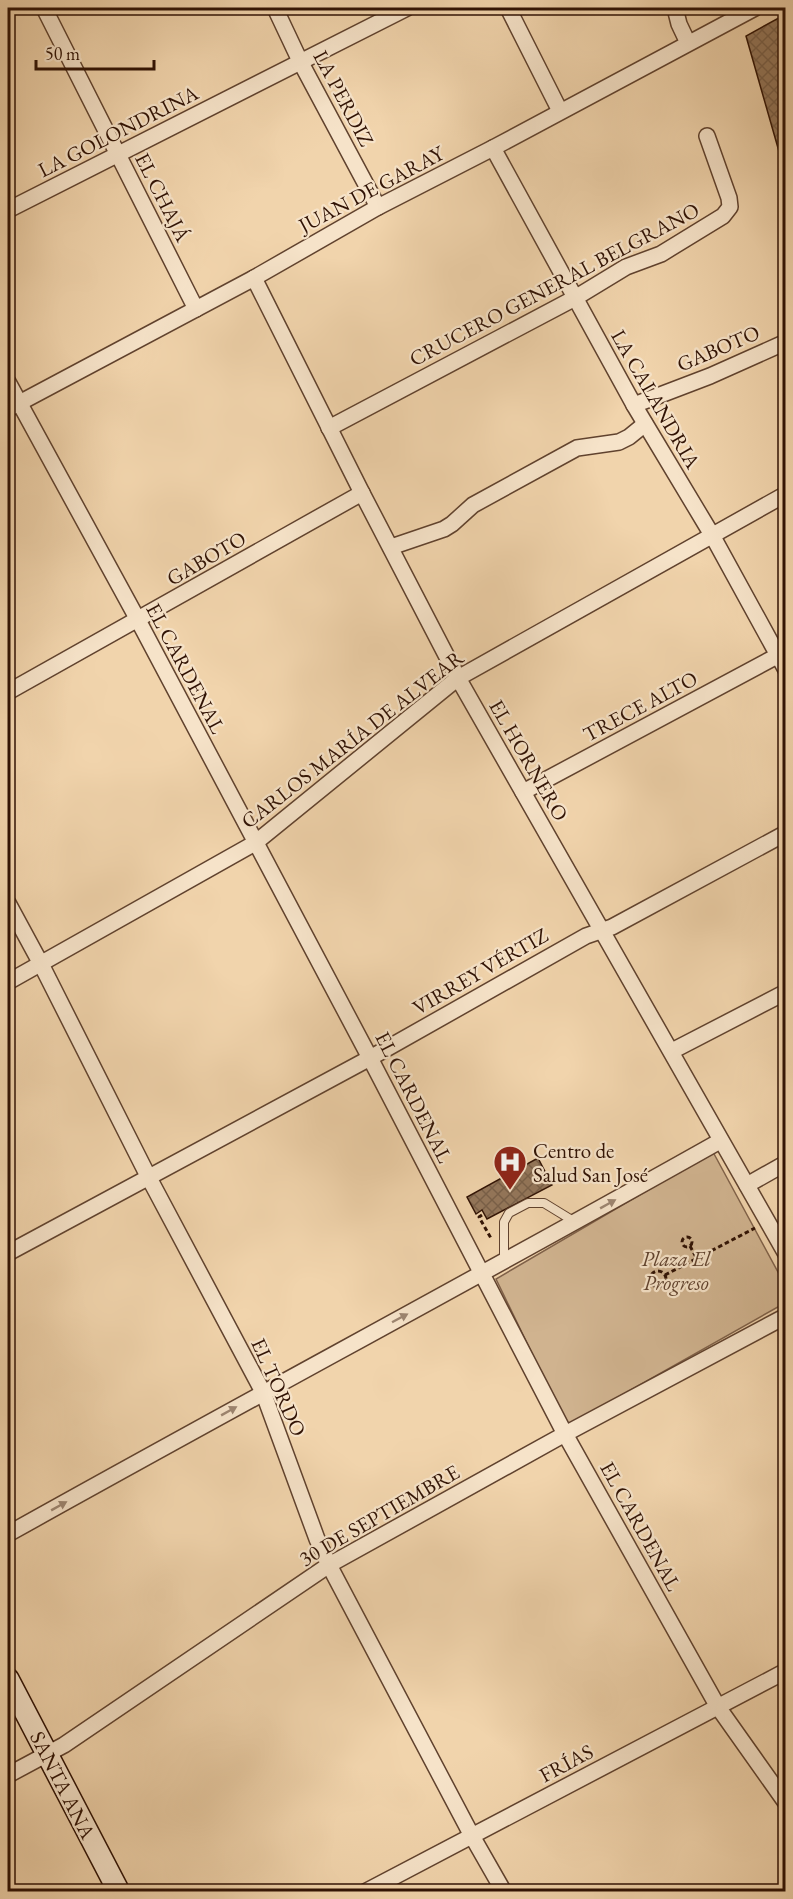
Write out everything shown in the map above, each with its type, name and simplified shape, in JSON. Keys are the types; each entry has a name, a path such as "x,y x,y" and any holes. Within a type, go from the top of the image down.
{"street":[{"name":"EL CHAJÁ","path":"44,8 196,309"},
{"name":"LA PERDIZ","path":"275,8 300,61 378,207"},
{"name":"LA GOLONDRINA","path":"8,210 407,8"},
{"path":"507,8 560,111"},
{"path":"675,8 688,44"},
{"name":"JUAN DE GARAY","path":"13,406 254,278 378,207 754,8"},
{"name":"CRUCERO GENERAL BELGRANO","path":"329,429 575,298 626,267 661,254 723,216 730,207 729,198 707,136"},
{"name":"LA CALANDRIA","path":"493,148 634,405 712,535 786,670"},
{"name":"EL HORNERO","path":"254,278 362,494 459,678 786,1254"},
{"name":"GABOTO","path":"634,405 710,376 786,342"},
{"name":"EL CARDENAL","path":"8,382 13,406 138,620 370,1058 565,1434 718,1707 786,1803"},
{"path":"391,547 444,529 472,505 577,448 619,442 645,424"},
{"name":"GABOTO","path":"8,692 362,494"},
{"name":"CARLOS MARÍA DE ALVEAR","path":"8,982 255,843 459,678 786,494"},
{"name":"TRECE ALTO","path":"524,792 777,656"},
{"name":"VIRREY VÉRTIZ","path":"8,1253 370,1058 586,936 612,927 786,833"},
{"name":"EL TORDO","path":"8,903 148,1176 263,1392 317,1539 329,1565 504,1892"},
{"path":"672,1051 786,992"},
{"path":"8,1534 263,1392 482,1274 504,1256 575,1222 720,1141"},
{"path":"747,1185 786,1163"},
{"name":"30 DE SEPTIEMBRE","path":"8,1775 48,1755 329,1565 565,1434 786,1316"},
{"name":"FRÍAS","path":"366,1892 786,1671"},
{"name":"SANTA ANA","path":"8,1679 118,1892"}],"lane":[{"path":"504,1256 503,1228 507,1215 528,1203 544,1203 575,1222"}],"path":[{"path":"482,1215 479,1217 499,1253 504,1256"},
{"path":"665,1275 768,1222"},
{"path":"690,1246 697,1258"},
{"path":"654,1272 662,1272 665,1275 666,1281 663,1285 658,1287 651,1283 650,1278 654,1272"}],"green space":[{"name":"Plaza El Progreso","path":"713,1152 785,1285 785,1303 567,1426 496,1279"}],"building":[{"path":"786,14 786,162 782,162 746,36"},
{"name":"Centro de Salud San José","path":"538,1158 552,1185 487,1219 482,1210 476,1214 467,1197"}],"place":[{"name":"Centro de Salud San José","path":"510,1191"}]}
